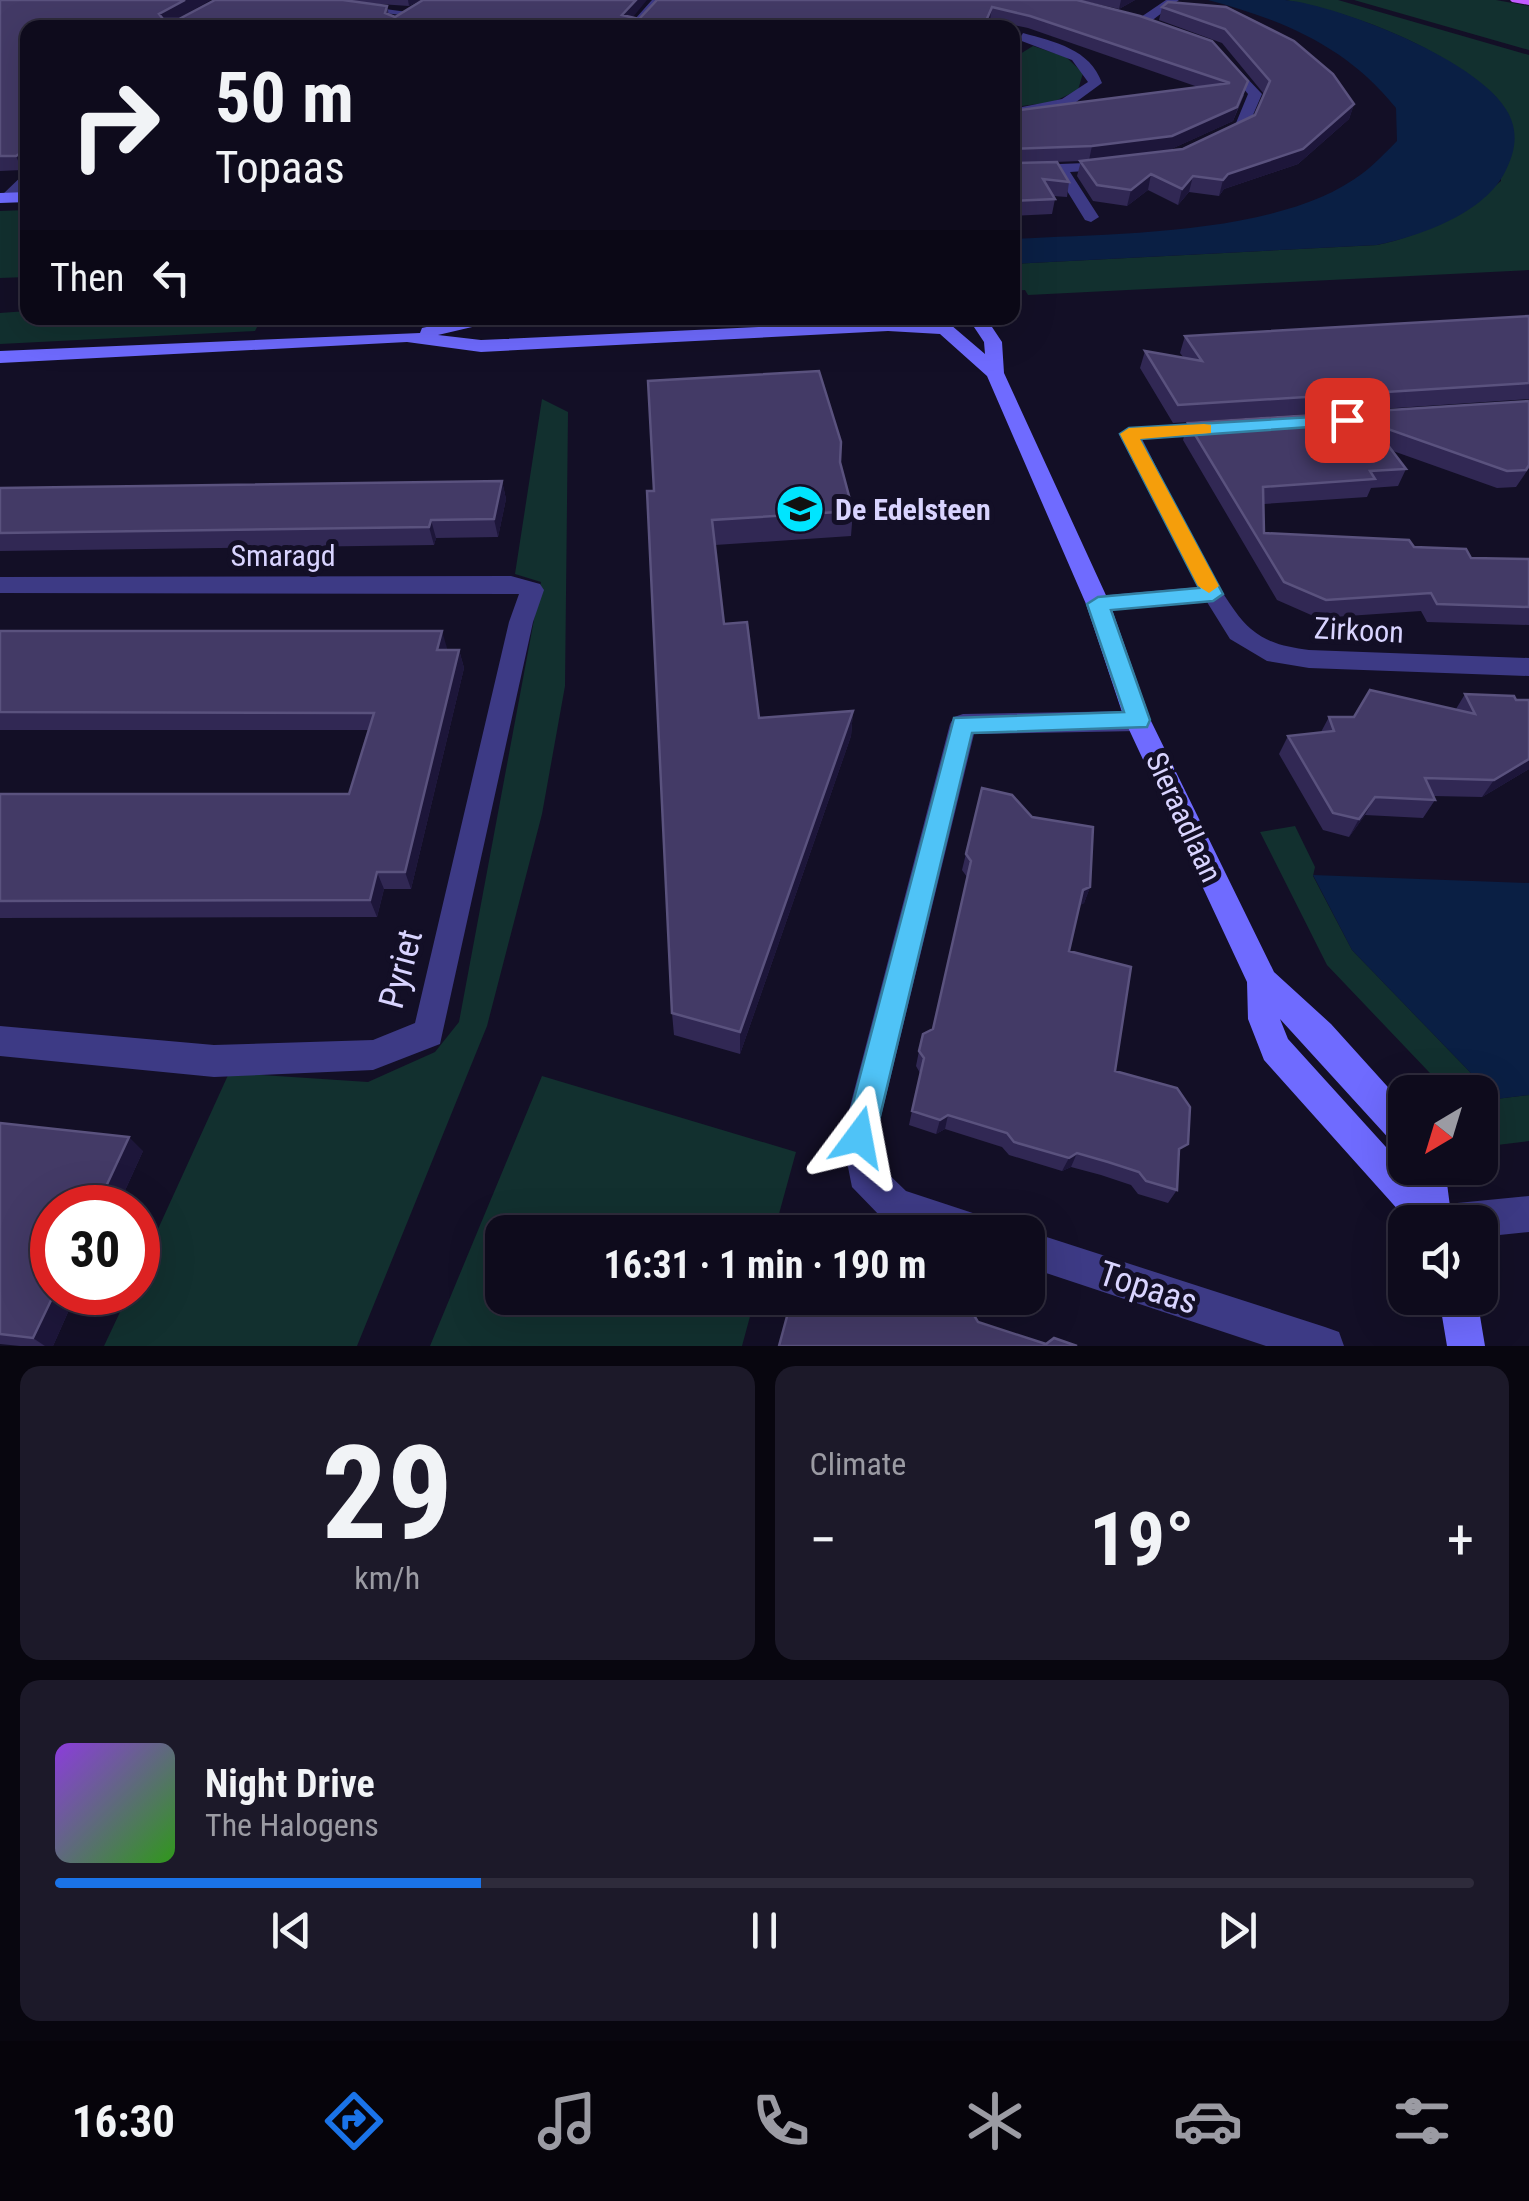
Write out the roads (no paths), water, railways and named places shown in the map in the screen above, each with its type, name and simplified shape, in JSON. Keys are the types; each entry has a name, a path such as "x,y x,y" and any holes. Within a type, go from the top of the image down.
{"main road":[{"path":"1516,0 1529,2"}],"street":[{"path":"286,0 414,11 401,20"},
{"path":"636,20 658,0"},
{"path":"1142,22 1173,0"},
{"path":"1125,18 1160,28"},
{"path":"1020,40 1041,26"},
{"path":"1020,41 1058,47 1080,59 1093,72 1095,83 1083,96 1063,105 1020,112"},
{"path":"1208,142 1242,126 1256,94 1215,48"},
{"path":"1020,170 1123,164"},
{"path":"1060,169 1091,218"},
{"path":"0,357 407,337 459,325"},
{"path":"578,325 579,341"},
{"name":"Sieraadlaan","path":"982,325 993,342 995,373 1098,604 1138,720 1263,982 1320,1036 1388,1112"},
{"name":"Sieraadlaan","path":"407,337 481,346 888,326 946,329 995,373"},
{"name":"Zirkoon","path":"1243,426 1129,434 1213,594 1239,633 1268,652 1308,659 1529,667"},
{"name":"Smaragd","path":"0,585 511,584 532,590 521,622"},
{"path":"1098,604 1213,594"},
{"name":"Pyriet","path":"0,1041 214,1061 373,1055 430,1032 521,622"},
{"path":"924,1215 895,1206 864,1174 859,1137 962,724 1138,720"},
{"name":"Sieraadlaan","path":"1263,982 1264,1020 1276,1050 1417,1205"},
{"path":"1498,1217 1529,1214"},
{"name":"Topaas","path":"1045,1255 1325,1346"},
{"path":"1461,1315 1466,1346"}],"water":[{"path":"1208,0 1285,0 1342,13 1415,43 1480,82 1502,103 1515,137 1506,170 1496,185 1483,199 1450,220 1377,245 1020,264 1020,239 1195,227 1288,209 1329,194 1363,173 1397,141 1396,108 1377,86 1311,38"},
{"path":"1313,875 1529,883 1529,1095 1498,1099 1498,1075 1473,1075 1352,950"}],"place":[{"name":"De Edelsteen","path":"800,509"}]}
